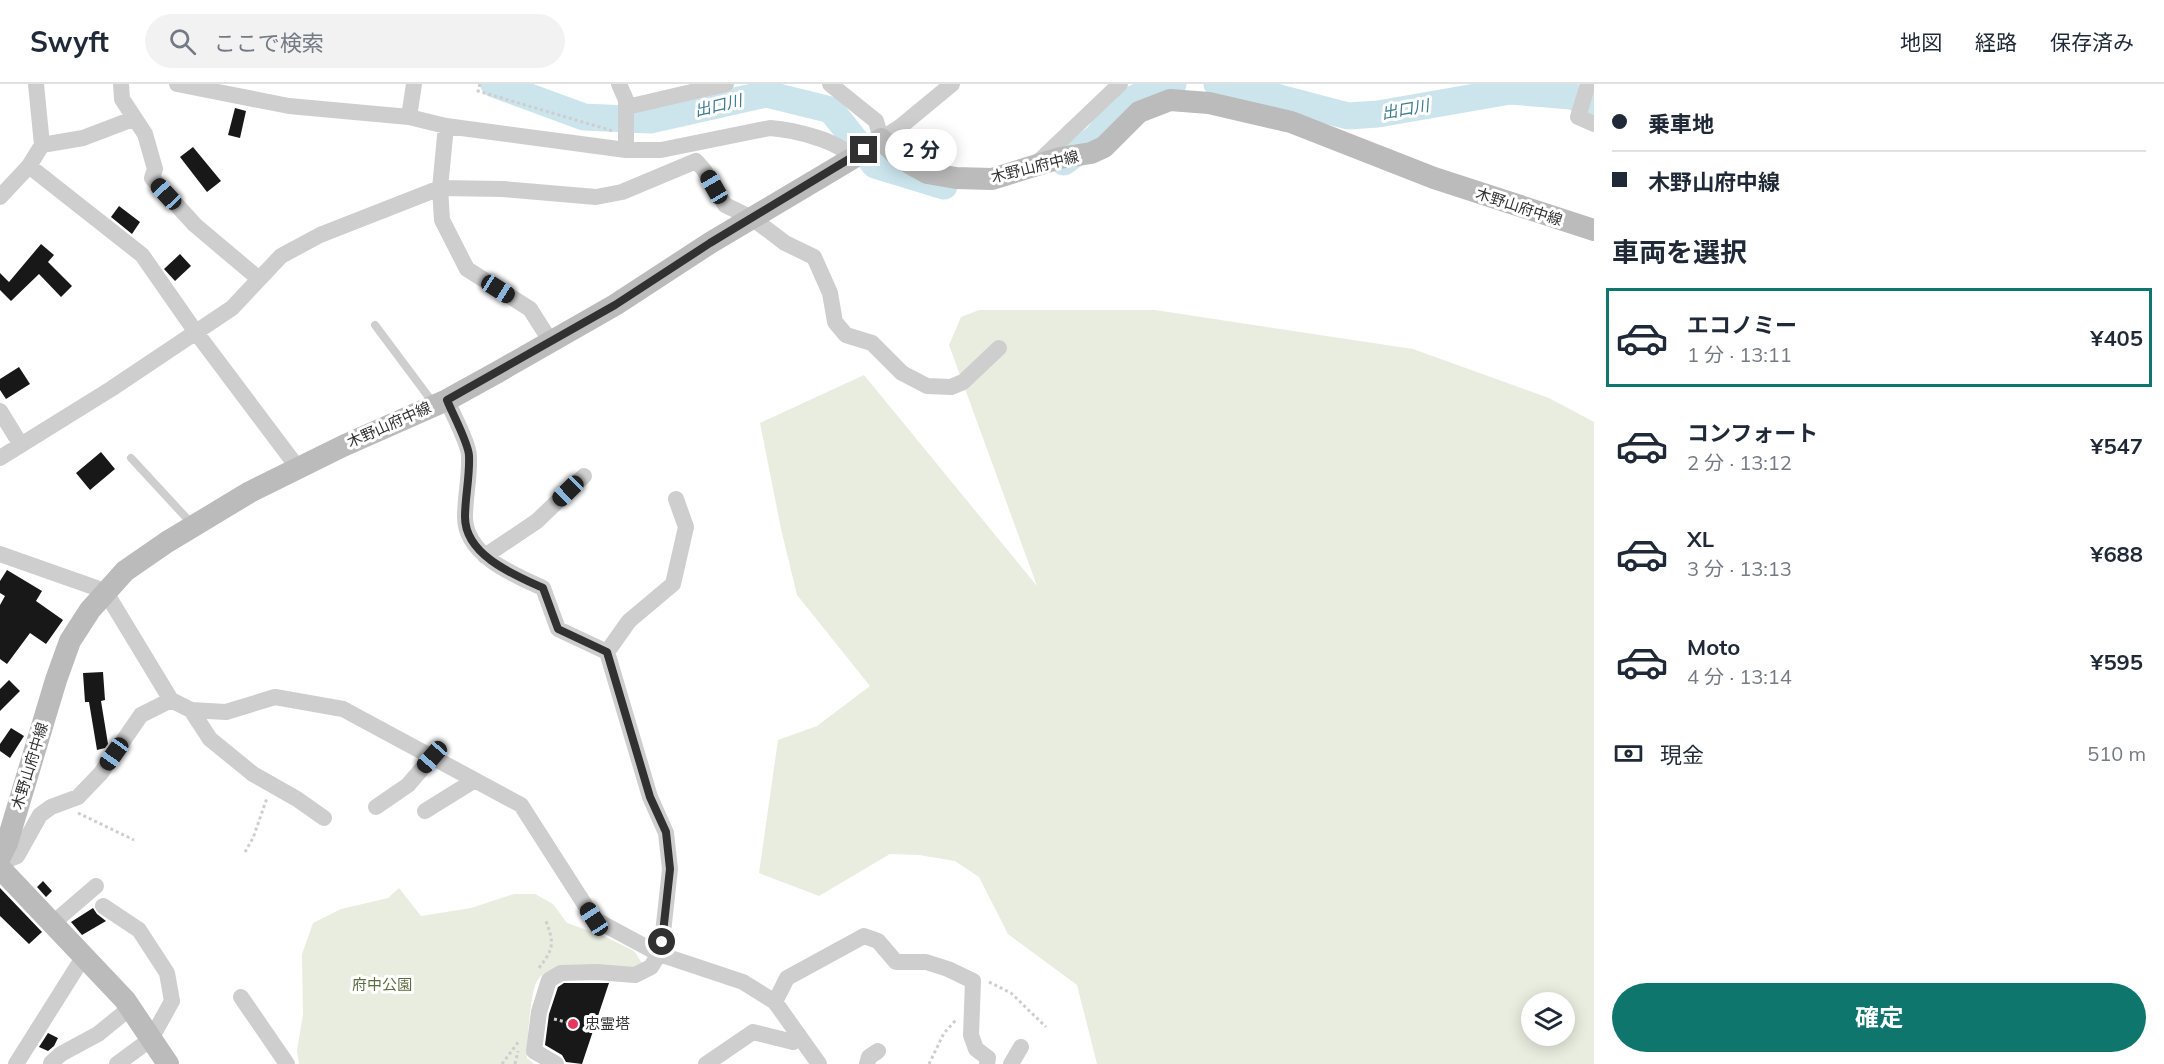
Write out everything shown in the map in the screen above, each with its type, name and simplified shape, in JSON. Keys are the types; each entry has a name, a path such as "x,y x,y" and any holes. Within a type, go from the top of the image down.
{"main road":[{"name":"木野山府中線","path":"0,857 7,843 70,641 105,591 125,571 250,492 441,402 615,305 878,141 900,158 927,173 956,178 992,179 1060,158 1091,153 1104,147 1139,112 1170,99 1209,103 1291,122 1434,178 1594,230"},
{"path":"0,868 130,1008 168,1064"}],"street":[{"path":"0,197 29,166 42,145 36,84"},
{"path":"121,84 122,99 144,134 155,169 152,178 195,225 259,279"},
{"path":"177,84 289,106 409,117 446,126 626,142 661,150 770,128 787,129 844,149 853,158"},
{"path":"619,84 627,107 626,142"},
{"path":"627,107 726,84"},
{"path":"830,84 876,121 878,141 900,127 952,84"},
{"path":"1033,167 1120,84"},
{"path":"409,117 414,85"},
{"path":"1587,86 1578,117 1594,124"},
{"path":"42,145 83,138 133,118"},
{"path":"446,126 440,188 442,220 467,269 530,309 550,342"},
{"path":"0,458 111,389 232,308 281,256 320,235 440,188 503,189 596,196 622,192 696,160 725,205 752,218 785,243 814,257 830,293 835,322 846,335 872,343 902,374 927,386 951,387 963,382 999,348"},
{"path":"29,166 142,255 195,331 298,468"},
{"path":"441,402 470,454 465,520 473,542 485,556 510,573 543,588 558,629 607,652 650,797 666,832 670,869 659,954 651,967 635,975 597,972 561,973 549,980 539,1012 534,1051 556,1064"},
{"path":"0,411 21,445"},
{"path":"485,556 537,521 584,476"},
{"path":"607,652 630,621 673,584 686,527 676,499"},
{"path":"0,554 105,591 171,700 191,710 226,712 275,697 343,709 521,805 594,919 659,954 743,981 775,1002 813,1062"},
{"path":"0,863 17,856 40,815 51,807 78,797 101,772 141,716 171,700"},
{"path":"191,710 210,739 253,774 324,818"},
{"path":"376,807 408,785 432,757"},
{"path":"425,811 475,780"},
{"path":"53,923 96,886"},
{"path":"103,906 139,930 167,973 172,1000 151,1039 117,1064"},
{"path":"775,1002 787,978 864,936 878,941 896,962 926,962 973,981 971,1035 976,1049 987,1061 1006,1064"},
{"path":"16,1064 84,956"},
{"path":"241,997 287,1064"},
{"path":"51,1064 61,1054 98,1034 130,1008"},
{"path":"706,1064 753,1032 793,1042 799,1037"},
{"path":"1011,1064 1021,1047"}],"lane":[{"path":"375,325 441,402"},
{"path":"131,458 194,526"}],"path":[{"path":"480,84 478,91 575,121 626,142"},
{"path":"245,852 253,838 272,785"},
{"path":"65,801 79,815 134,840"},
{"path":"538,968 552,951 551,933 546,921"},
{"path":"973,984 986,980 1011,993 1046,1027"},
{"path":"929,1064 944,1032 957,1020 971,1019"},
{"path":"560,1021 566,1022"},
{"path":"502,1064 520,1040"}],"green space":[{"path":"979,310 1155,310 1413,349 1549,398 1594,422 1594,1064 1097,1064 1077,985 1008,934 979,877 955,861 919,855 890,854 819,896 759,873 778,740 817,726 870,686 797,595 760,423 864,375 1037,586 949,345 961,317"},
{"name":"府中公園","path":"399,888 421,916 471,908 514,894 535,894 553,904 567,923 604,936 634,951 642,963 630,968 554,969 541,976 534,990 528,1031 527,1058 534,1064 299,1064 297,1050 303,1015 302,954 313,923 341,909 388,898"}],"building":[{"path":"235,108 246,111 240,138 228,135"},
{"path":"193,147 221,181 207,192 180,157"},
{"path":"119,206 140,222 132,234 111,217"},
{"path":"41,244 54,255 48,262 72,286 61,297 39,274 11,301 0,290 0,273 9,282"},
{"path":"180,254 191,266 175,281 164,269"},
{"path":"19,367 30,384 6,399 0,390 0,379"},
{"path":"101,452 115,469 90,490 76,473"},
{"path":"7,570 42,591 36,601 63,620 46,644 30,633 7,664 0,659 0,605 5,596 0,593 0,581"},
{"path":"103,672 105,700 101,701 108,744 105,748 97,750 89,702 85,702 83,673"},
{"path":"9,680 20,691 0,711 0,689"},
{"path":"11,728 24,736 10,758 0,751 0,744"},
{"path":"43,881 52,891 46,897 37,887"},
{"path":"0,888 42,932 29,944 0,916"},
{"path":"93,908 106,921 82,935 71,922"},
{"path":"564,983 609,983 582,1064 566,1062 562,1055 545,1045 549,1014 558,987"},
{"path":"48,1033 58,1038 48,1051 39,1047"}],"waterway":[{"name":"出口川","path":"494,84 584,117 650,120 766,94 831,110 875,165 944,186"},
{"name":"出口川","path":"1064,162 1097,137 1118,110 1131,100 1154,89 1173,84"},
{"name":"出口川","path":"1217,84 1234,86 1348,116 1378,114 1510,91 1571,96 1594,105"}],"place":[{"name":"忠霊塔","path":"573,1024"}],"route":[{"path":"662,942 670,869 666,832 650,797 607,652 558,629 543,588 510,573 485,556 473,542 465,520 470,454 447,400 615,305 710,243 864,150"}]}
